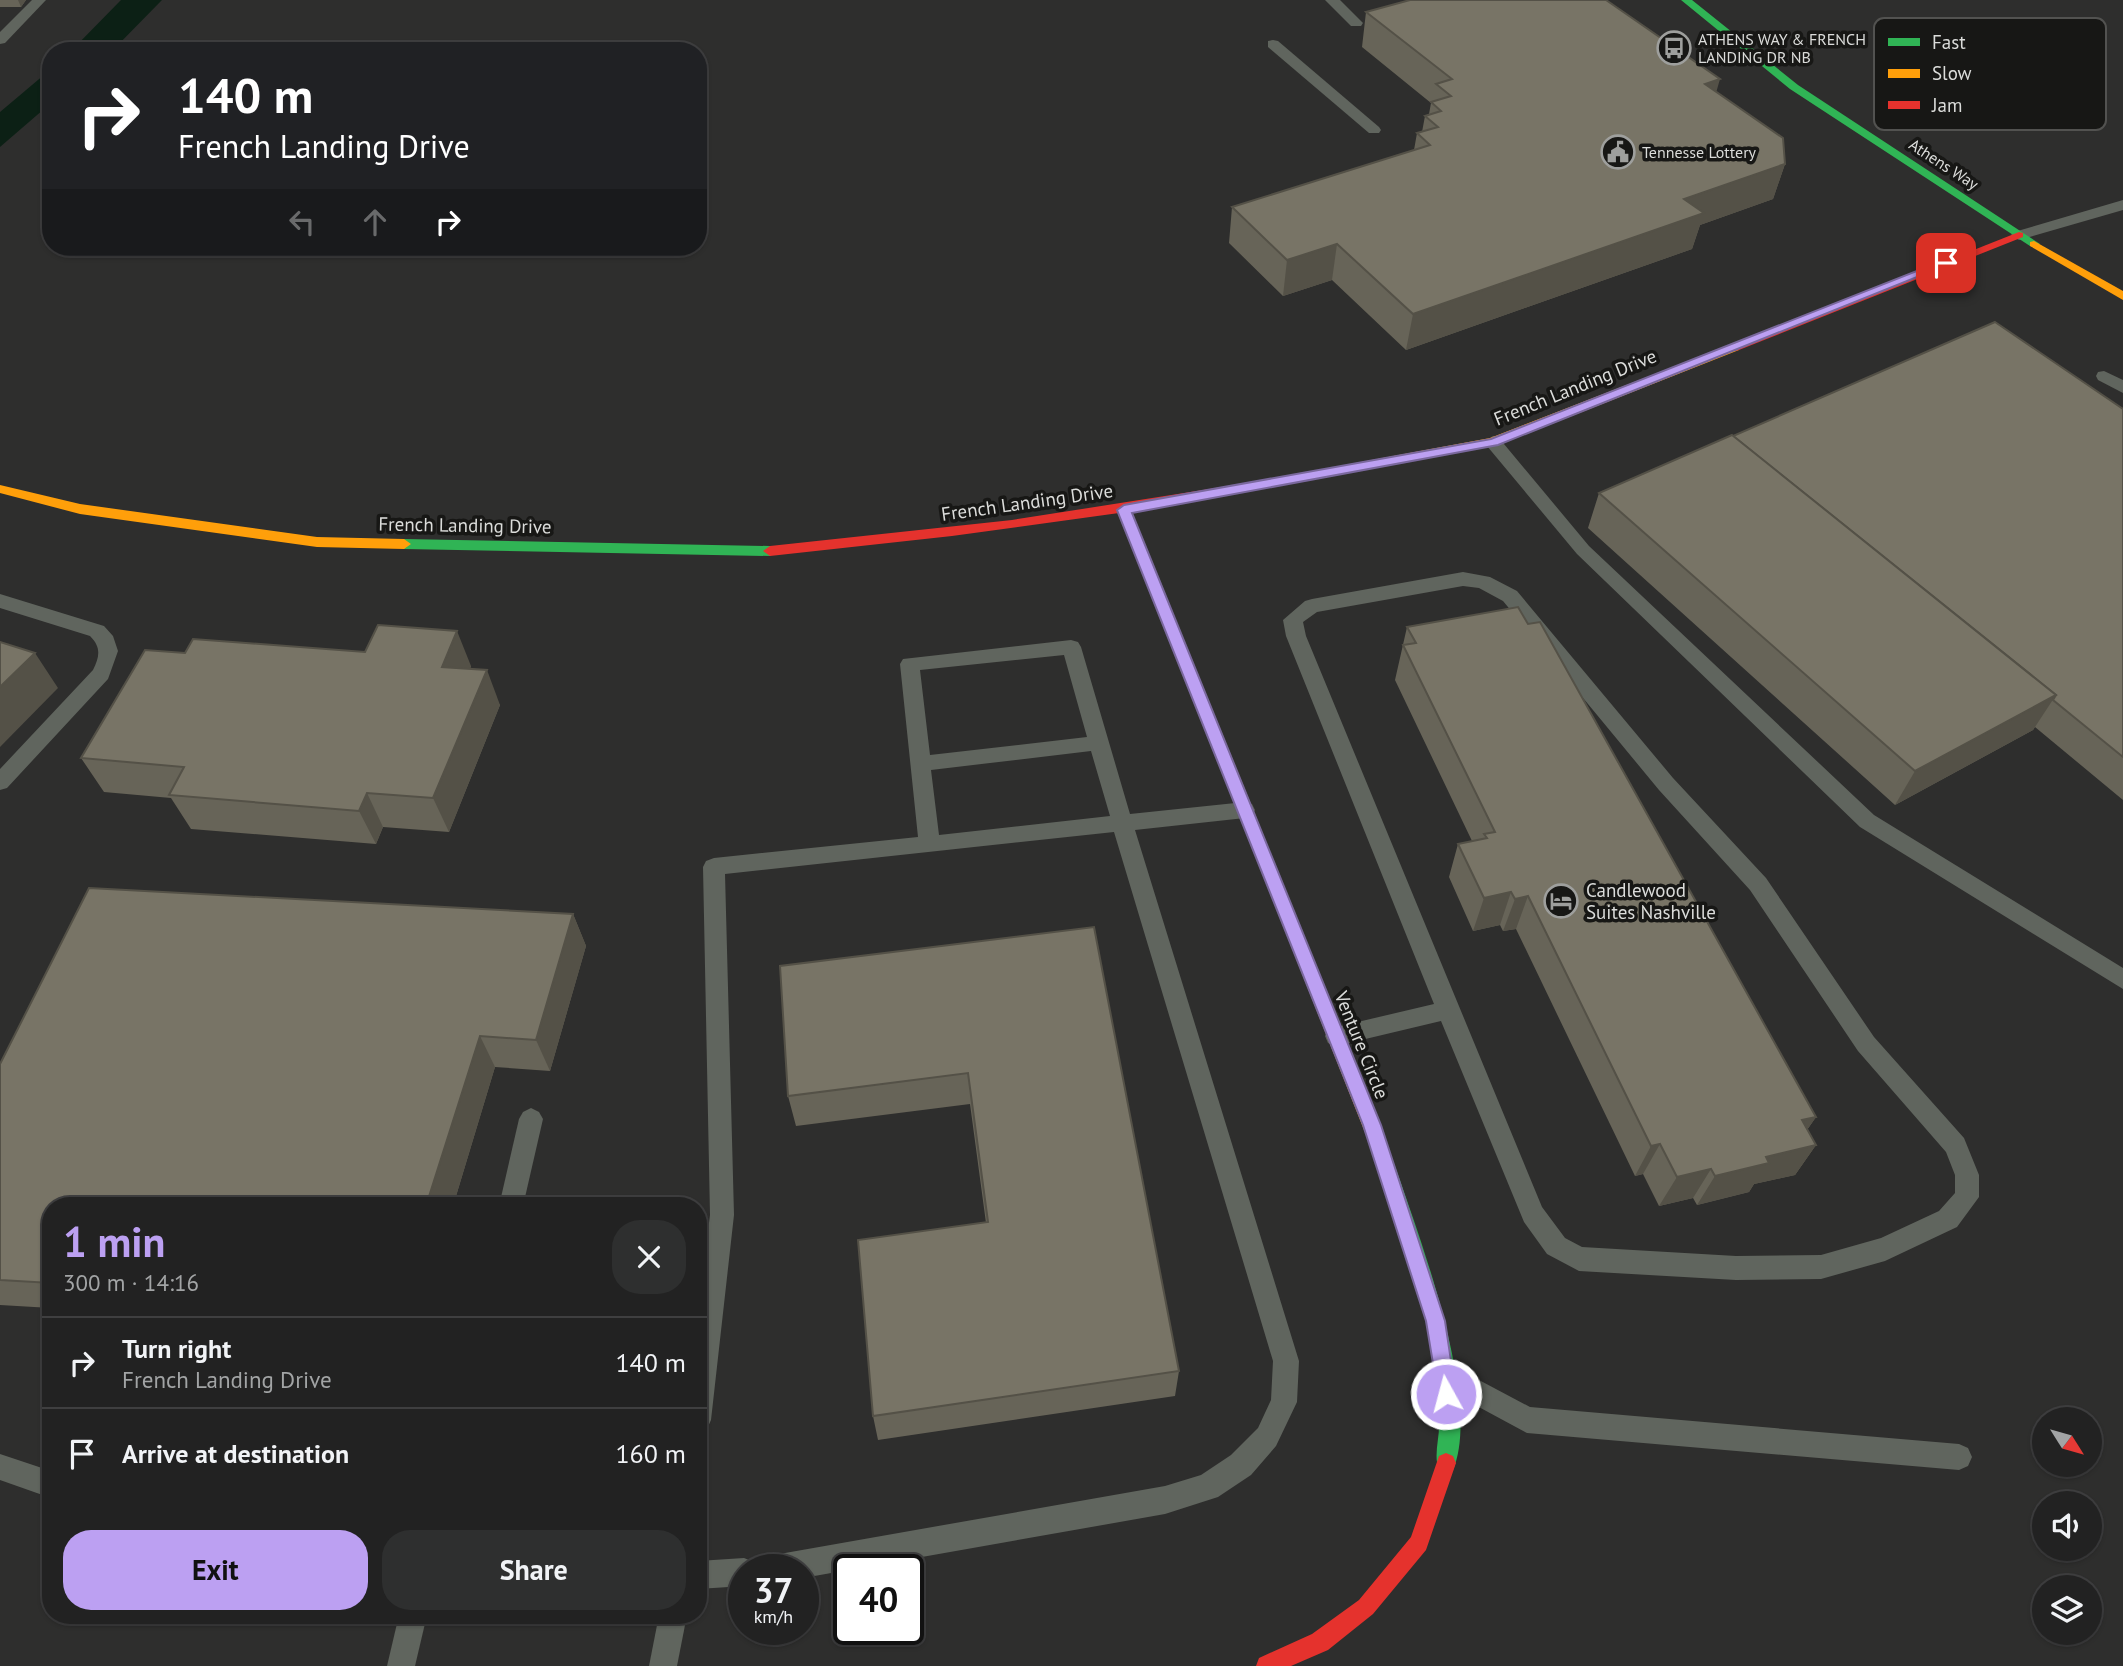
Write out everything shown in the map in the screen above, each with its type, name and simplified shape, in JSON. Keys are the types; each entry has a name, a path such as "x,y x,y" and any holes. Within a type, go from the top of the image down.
{"street":[{"name":"Athens Way","path":"1686,0 1794,86 2019,234 2123,296"},
{"name":"French Landing Drive","path":"0,489 80,509 317,542 741,552 941,535 1124,510 1493,442 2019,234"},
{"name":"Venture Circle","path":"1124,510 1372,1125 1436,1321 1445,1375 1449,1431 1447,1459 1439,1490 1419,1543 1366,1607 1320,1642 1273,1665"}],"lane":[{"path":"0,40 39,0"},
{"path":"1332,0 1356,23"},
{"path":"1273,44 1374,130"},
{"path":"2019,234 2123,205"},
{"path":"2104,376 2123,388"},
{"path":"1493,442 1583,550 1867,821 2123,980"},
{"path":"1463,579 1483,582 1510,596 1666,784 1758,884 1867,1044 1956,1146 1967,1175 1968,1198 1948,1219 1885,1249 1821,1267 1724,1268 1578,1259 1556,1246 1533,1214 1448,1010 1296,636 1293,620 1312,606 1463,579"},
{"path":"0,601 97,631 106,638 110,648 109,659 101,674 0,782"},
{"path":"819,1561 1165,1500 1208,1487 1241,1465 1267,1437 1284,1402 1286,1361 1071,647 910,664 929,844"},
{"path":"920,764 1098,743"},
{"path":"707,1343 722,1215 715,867 1245,810"},
{"path":"1336,1036 1448,1010"},
{"path":"513,1197 531,1119"},
{"path":"1445,1375 1527,1420 1959,1457"},
{"path":"0,1467 42,1482"},
{"path":"707,1574 728,1573"},
{"path":"401,1666 411,1624"},
{"path":"663,1666 671,1624"}],"shaded area":[{"path":"121,0 162,0 121,42 80,42"},
{"path":"42,77 42,111 0,147 0,112"}],"building":[{"path":"1410,0 1606,0 1720,79 1705,84 1783,138 1785,164 1684,199 1704,213 1413,314 1337,244 1287,260 1232,207 1430,145 1417,133 1438,127 1425,116 1441,111 1431,102 1451,96 1436,84 1452,79 1366,12"},
{"path":"1995,322 2123,409 2123,757 2053,700 2056,695 1733,436"},
{"path":"1732,435 2056,695 1915,771 1599,493"},
{"name":"Candlewood Suites Nashville","path":"1518,607 1528,624 1540,622 1816,1117 1802,1120 1816,1145 1766,1157 1769,1163 1715,1176 1711,1169 1677,1177 1660,1144 1651,1146 1528,896 1515,899 1511,892 1484,898 1458,844 1487,838 1484,834 1495,832 1403,645 1416,643 1407,627"},
{"path":"378,625 457,631 442,667 487,670 433,798 367,793 359,811 169,795 184,767 81,758 145,650 185,653 193,639 365,652"},
{"path":"0,642 35,653 0,687"},
{"path":"89,888 573,914 536,1040 480,1036 429,1197 42,1197 42,1282 0,1280 0,1064"},
{"path":"1094,927 1179,1371 873,1416 858,1240 988,1222 968,1073 788,1096 780,966"}],"traffic: fast":[{"path":"1686,0 1794,87 2034,244"},
{"path":"404,544 770,551"},
{"path":"1377,1140 1416,1257 1440,1344 1450,1426 1446,1463"}],"traffic: slow":[{"path":"2034,244 2123,296"},
{"path":"1254,486 1493,442 1735,347"},
{"path":"0,489 80,509 317,542 404,544"},
{"path":"1240,797 1377,1140"}],"traffic: jam":[{"path":"1735,347 2019,235"},
{"path":"770,551 1012,524 1254,486"},
{"path":"1124,510 1240,797"},
{"path":"1267,1666 1320,1642 1366,1607 1419,1543 1446,1463"}],"place":[{"name":"ATHENS WAY & FRENCH LANDING DR NB","path":"1674,48"},
{"name":"Tennesse Lottery","path":"1618,152"},
{"name":"Candlewood Suites Nashville","path":"1561,901"}],"route":[{"path":"1446,1394 1436,1321 1372,1125 1124,510 1493,442 1946,263"}]}
